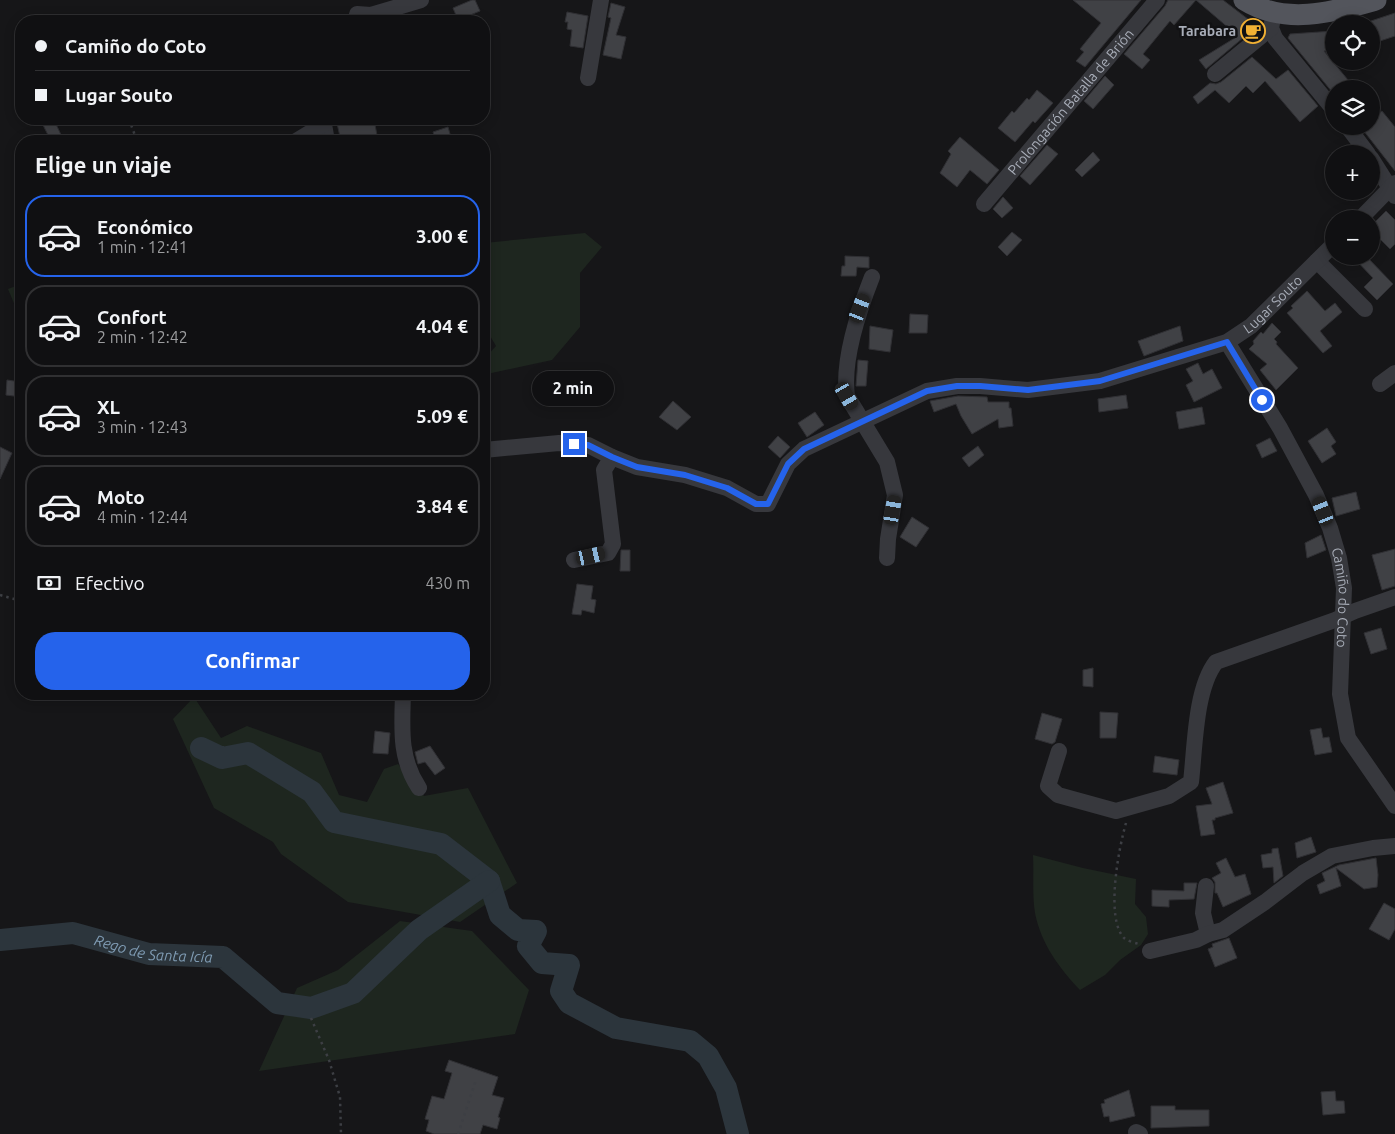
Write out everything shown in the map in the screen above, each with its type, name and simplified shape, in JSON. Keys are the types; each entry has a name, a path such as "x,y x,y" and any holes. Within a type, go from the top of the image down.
{"main road":[{"path":"1244,0 1264,11 1273,21 1289,15 1315,14 1376,0"}],"street":[{"path":"373,15 421,0"},
{"path":"588,78 601,0"},
{"name":"Prolongación Batalla de Brión","path":"984,204 1157,0"},
{"path":"353,12 366,15"},
{"path":"1215,74 1273,21"},
{"path":"1273,21 1275,38 1325,99"},
{"path":"304,135 318,125"},
{"path":"1370,210 1393,189 1380,171"},
{"name":"Lugar Souto","path":"490,449 559,443 588,445 637,467 685,475 727,488 756,504 768,504 788,464 804,449 927,391 957,386 1028,390 1100,381 1227,342 1251,326 1325,253"},
{"path":"1317,261 1365,309"},
{"path":"872,277 860,308 848,360 846,383 847,396 887,462 896,495 886,558"},
{"name":"Camiño do Coto","path":"1227,342 1280,428 1316,495 1330,528 1339,558 1344,588 1340,694 1348,738 1395,806"},
{"path":"1380,384 1395,373"},
{"path":"574,560 608,552 613,544 604,470 612,457"},
{"path":"1060,751 1048,786 1058,795 1116,811 1169,796 1191,782 1199,707 1206,679 1216,662 1395,597"},
{"path":"403,700 401,731 404,752 412,777 419,788"},
{"path":"1150,951 1196,940 1222,930 1332,856 1395,846"},
{"path":"1206,886 1203,913 1208,934"}],"path":[{"path":"0,595 15,599"},
{"path":"1132,807 1119,852 1114,908 1117,925 1125,938 1150,951"},
{"path":"311,1018 329,1060 340,1097 341,1134"},
{"path":"458,1134 476,1080"}],"shaded area":[{"path":"585,233 602,247 580,273 580,327 552,360 490,373 490,352 496,346 490,336 490,242"},
{"path":"15,286 15,306 8,289"},
{"path":"191,700 196,700 221,738 247,726 321,753 339,795 367,802 384,769 398,764 424,796 468,788 517,883 460,922 348,902 281,854 273,842 214,808 173,719"},
{"path":"1033,855 1136,879 1135,904 1146,917 1148,934 1141,945 1120,960 1105,975 1080,990 1052,955 1038,924 1035,913"},
{"path":"400,921 472,931 529,990 515,1034 259,1071 297,988 338,970"}],"building":[{"path":"475,0 480,11 470,15 456,15 453,8"},
{"path":"1073,0 1141,0 1085,67 1076,61 1084,52 1080,49 1101,23"},
{"path":"1168,0 1196,0 1174,25 1170,21 1143,54 1150,60 1142,69 1124,54"},
{"path":"1196,0 1223,0 1257,26 1206,69 1199,60 1238,36"},
{"path":"611,3 625,7 616,35 626,37 621,59 603,55 611,18 608,17"},
{"path":"567,12 588,16 583,48 570,46 572,30 567,29 568,22 565,22"},
{"path":"1395,13 1395,36 1380,41 1380,18"},
{"path":"1325,32 1325,70 1340,70 1348,80 1325,80 1325,83 1288,38 1290,34"},
{"path":"1252,57 1276,79 1288,70 1318,106 1300,122 1265,81 1253,93 1246,86 1229,103 1215,90 1198,104 1193,97 1210,83 1216,84 1221,82"},
{"path":"1105,76 1114,85 1093,109 1084,101"},
{"path":"1037,90 1053,103 1035,123 1033,121 1015,142 998,128 1012,111 1014,113"},
{"path":"1382,111 1395,127 1395,171 1380,152 1380,145 1375,145 1367,135 1380,135 1380,112"},
{"path":"43,125 56,125 61,135 48,135"},
{"path":"337,125 375,125 377,135 340,135"},
{"path":"448,127 450,135 434,135 433,132"},
{"path":"960,137 999,170 987,184 970,170 957,187 940,173 951,154 948,151"},
{"path":"1047,145 1058,154 1030,185 1020,176"},
{"path":"1093,152 1100,160 1082,177 1075,170"},
{"path":"1003,197 1013,208 1002,218 993,209"},
{"path":"1386,211 1395,220 1395,244 1390,249 1380,239 1380,217"},
{"path":"1012,232 1022,240 1007,256 998,247"},
{"path":"845,256 869,257 869,268 857,267 856,276 841,276 842,266 845,266"},
{"path":"1361,265 1375,265 1393,284 1377,300 1364,287 1373,278"},
{"path":"1307,291 1325,311 1335,303 1342,312 1320,331 1332,346 1323,353 1287,313 1293,308 1291,306"},
{"path":"910,314 928,315 927,333 909,333"},
{"path":"1272,323 1281,332 1274,339 1277,342 1276,344 1298,368 1276,390 1260,370 1267,364 1249,349 1254,344 1253,341 1261,332 1263,334"},
{"path":"870,326 893,330 890,352 869,349"},
{"path":"1180,326 1183,341 1144,356 1138,341"},
{"path":"858,360 868,361 866,386 856,386"},
{"path":"1198,363 1203,374 1212,369 1222,388 1194,402 1186,385 1193,381 1186,369"},
{"path":"7,380 15,381 15,396 6,395"},
{"path":"1126,395 1128,408 1099,412 1098,399"},
{"path":"958,396 987,397 988,402 1009,402 1013,426 999,428 998,419 972,434 956,404 934,412 930,401"},
{"path":"673,401 691,417 677,430 659,417"},
{"path":"1202,407 1205,424 1179,429 1176,412"},
{"path":"815,412 824,425 807,437 798,423"},
{"path":"1327,428 1336,442 1331,446 1336,454 1322,463 1308,441"},
{"path":"778,436 790,447 780,458 768,447"},
{"path":"1270,438 1277,451 1262,458 1256,445"},
{"path":"978,446 984,455 969,467 962,458"},
{"path":"0,447 12,453 0,479"},
{"path":"1356,492 1360,509 1336,516 1332,498"},
{"path":"912,517 929,528 916,547 900,537"},
{"path":"1321,535 1326,550 1307,558 1305,543"},
{"path":"1395,549 1395,586 1382,590 1372,555"},
{"path":"621,550 630,550 630,571 620,571"},
{"path":"577,584 593,586 591,599 596,600 594,613 582,610 581,615 572,614"},
{"path":"1381,628 1387,649 1371,654 1364,633"},
{"path":"1093,668 1093,687 1083,686 1083,670"},
{"path":"1100,712 1118,713 1116,738 1100,738"},
{"path":"1042,713 1062,719 1055,742 1052,744 1035,739"},
{"path":"1321,728 1323,738 1329,737 1332,752 1315,755 1310,730"},
{"path":"375,731 390,733 388,754 373,753"},
{"path":"430,746 445,768 435,775 425,762 418,764 415,752"},
{"path":"1155,756 1179,760 1177,775 1153,772"},
{"path":"1223,782 1233,813 1212,820 1215,834 1201,836 1196,806 1212,804 1206,788"},
{"path":"1311,837 1316,852 1297,858 1295,843"},
{"path":"1278,848 1283,876 1274,883 1273,867 1263,868 1261,855 1272,853 1272,849"},
{"path":"1226,858 1235,877 1245,874 1251,894 1223,907 1217,893 1215,893 1215,882 1212,878 1221,873 1216,863"},
{"path":"1376,858 1377,887 1364,889 1336,868 1341,886 1320,894 1317,885 1325,881 1322,873 1339,865"},
{"path":"1184,883 1197,883 1194,899 1169,900 1169,907 1152,906 1152,890 1184,891"},
{"path":"1384,903 1395,909 1395,929 1389,940 1369,929"},
{"path":"1229,938 1237,958 1215,967 1208,949 1213,947 1212,944"},
{"path":"449,1060 498,1077 492,1095 504,1098 498,1117 500,1118 497,1129 483,1125 480,1134 434,1134 426,1131 429,1120 425,1119 432,1096 444,1099 452,1073 445,1071"},
{"path":"1129,1090 1135,1116 1110,1122 1109,1116 1104,1117 1101,1104 1105,1103 1104,1100"},
{"path":"1335,1091 1336,1101 1344,1101 1345,1113 1323,1115 1321,1092"},
{"path":"1151,1106 1175,1106 1175,1110 1209,1110 1209,1126 1151,1128"}],"waterway":[{"name":"Rego de Santa Icía","path":"201,748 222,758 248,753 312,792 334,822 441,844 489,881 500,915 518,930 536,931 528,946 542,963 569,965 561,991 569,1003 616,1028 690,1041 708,1056 726,1088 738,1134"},
{"name":"Rego de Santa Icía","path":"0,940 73,933 149,954 223,957 277,1003 311,1008 353,993 419,930 489,881"}],"place":[{"name":"Tarabara","path":"1253,31"}],"route":[{"path":"574,444 588,445 637,467 685,475 727,488 756,504 768,504 788,464 804,449 927,391 957,386 1028,390 1100,381 1227,342 1262,400"}]}
